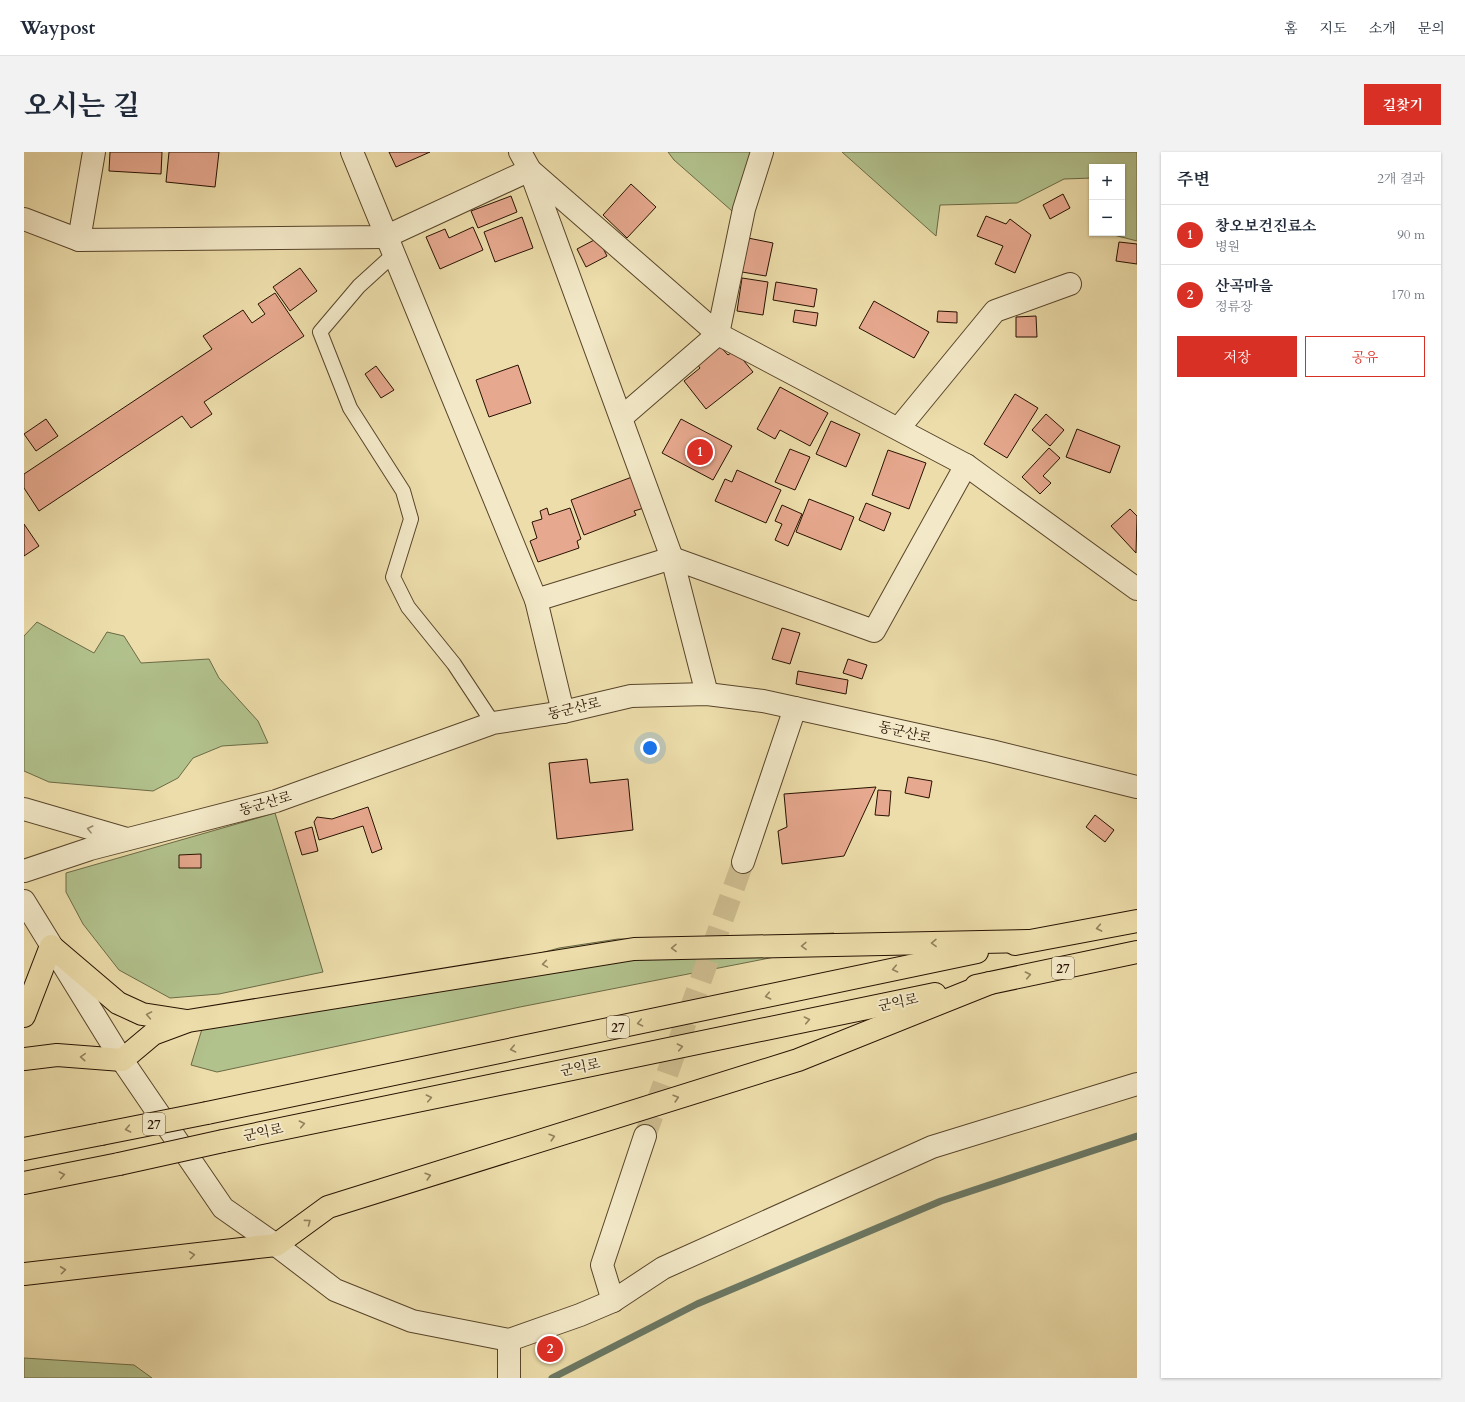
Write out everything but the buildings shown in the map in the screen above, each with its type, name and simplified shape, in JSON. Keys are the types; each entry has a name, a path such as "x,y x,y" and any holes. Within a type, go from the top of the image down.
{"highway":[{"name":"27","path":"24,1149 207,1113 1029,941 1137,921"},
{"path":"24,1059 57,1055 122,1060 153,1034 188,1021 634,949 1029,941"},
{"path":"24,1016 52,946 118,1003 142,1014 188,1021"},
{"name":"군익로","path":"24,1183 1137,952"},
{"path":"24,1274 276,1245 328,1207 798,1060 990,983"}],"street":[{"path":"79,240 94,152"},
{"path":"352,152 389,246 536,600 563,712"},
{"path":"622,417 718,334 744,209 762,152"},
{"path":"24,219 79,240 389,246 525,161"},
{"path":"525,161 718,334 899,428 966,465 1137,589"},
{"path":"525,161 622,417 672,558 707,694"},
{"path":"899,428 995,311 1070,284"},
{"path":"536,600 672,558 874,631 966,465"},
{"name":"동군산로","path":"24,871 90,849 276,801 493,723 563,712 632,696 707,694 763,701 991,751 1137,787"},
{"path":"744,862 796,708"},
{"path":"24,809 128,839"},
{"path":"24,901 122,1060 223,1208 276,1245 335,1290 412,1321 509,1340 580,1315 613,1301 663,1268 932,1146 1137,1084"},
{"path":"613,1301 602,1265 644,1136"},
{"path":"509,1340 509,1378"}],"lane":[{"path":"389,246 359,286 320,332 350,408 402,491 412,519 393,577 408,607 454,664 493,723"}],"green space":[{"path":"668,152 753,152 732,211 674,160"},
{"path":"842,152 1137,152 1137,241 1118,236 1125,236 1125,164 1089,164 1089,178 1064,179 1017,203 940,205 936,236"},
{"path":"37,622 94,653 107,632 124,636 141,663 209,659 219,678 258,721 268,743 222,746 193,758 178,778 153,791 49,782 24,771 24,636"},
{"path":"275,813 323,972 219,994 170,998 119,970 83,924 66,892 66,873"},
{"path":"834,933 841,944 520,1007 217,1072 191,1065 202,1029 425,985 559,948 618,939 684,939"},
{"path":"24,1358 134,1365 152,1378 24,1378"}],"waterway":[{"path":"552,1378 697,1304 941,1201 1137,1136"}],"tunnel":[{"path":"645,1136 743,862"}],"place":[{"name":"창오보건진료소","path":"700,452"},
{"name":"산곡마을","path":"550,1349"}]}
